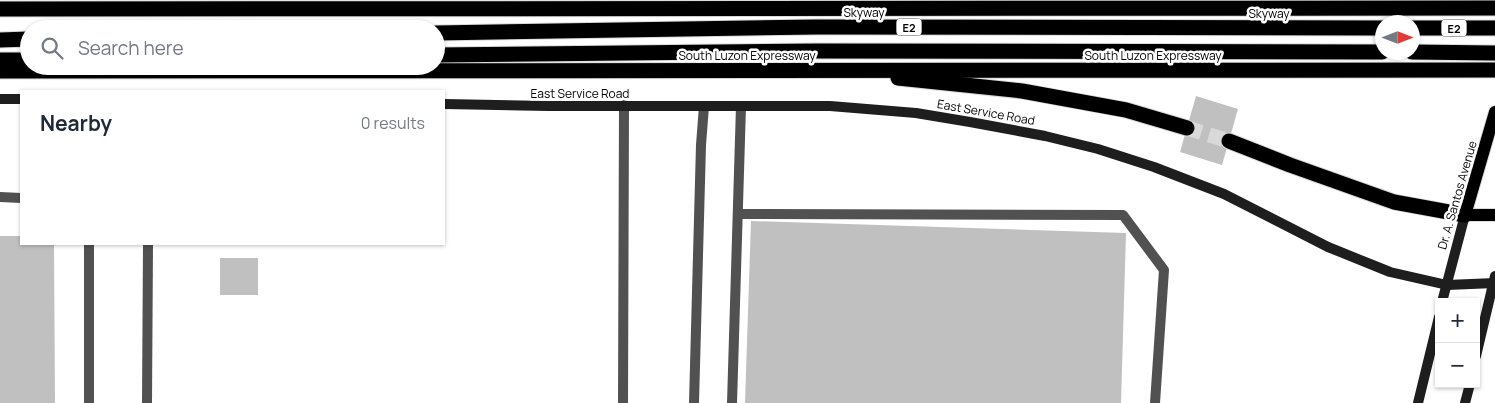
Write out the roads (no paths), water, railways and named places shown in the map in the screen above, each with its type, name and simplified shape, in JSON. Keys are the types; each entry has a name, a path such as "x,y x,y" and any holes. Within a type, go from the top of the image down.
{"highway":[{"path":"807,8 926,0"},
{"name":"E2","path":"0,9 1495,8"},
{"name":"Skyway","path":"445,34 817,27 1375,28"},
{"name":"E2","path":"1420,28 1495,28"},
{"path":"0,40 20,40"},
{"name":"E2","path":"445,55 816,51 1375,52"},
{"name":"E2","path":"1420,52 1495,53"},
{"path":"0,60 20,60"},
{"name":"South Luzon Expressway","path":"445,70 1495,70"},
{"path":"817,70 1022,91 1126,110 1187,128"},
{"name":"South Luzon Expressway","path":"0,71 20,71"},
{"path":"1229,141 1394,202 1465,215"}],"main road":[{"path":"0,99 20,99"},
{"name":"East Service Road","path":"445,104 830,106 916,112 1036,134 1098,149 1154,167 1224,194 1328,246 1390,272 1447,285 1494,281"},
{"name":"Dr. A. Santos Avenue","path":"1443,298 1495,113"},
{"path":"1465,215 1495,215"},
{"path":"1479,343 1494,281"},
{"path":"1418,403 1435,333"},
{"path":"1465,403 1469,388"}],"lane":[{"path":"623,403 624,105"},
{"path":"694,403 701,145 704,106"},
{"path":"732,403 741,106"},
{"path":"0,197 20,198"},
{"path":"738,214 1122,215 1164,270 1155,403"},
{"path":"90,245 90,403"},
{"path":"148,245 148,403"}],"tunnel":[{"path":"1187,128 1229,141"}]}
